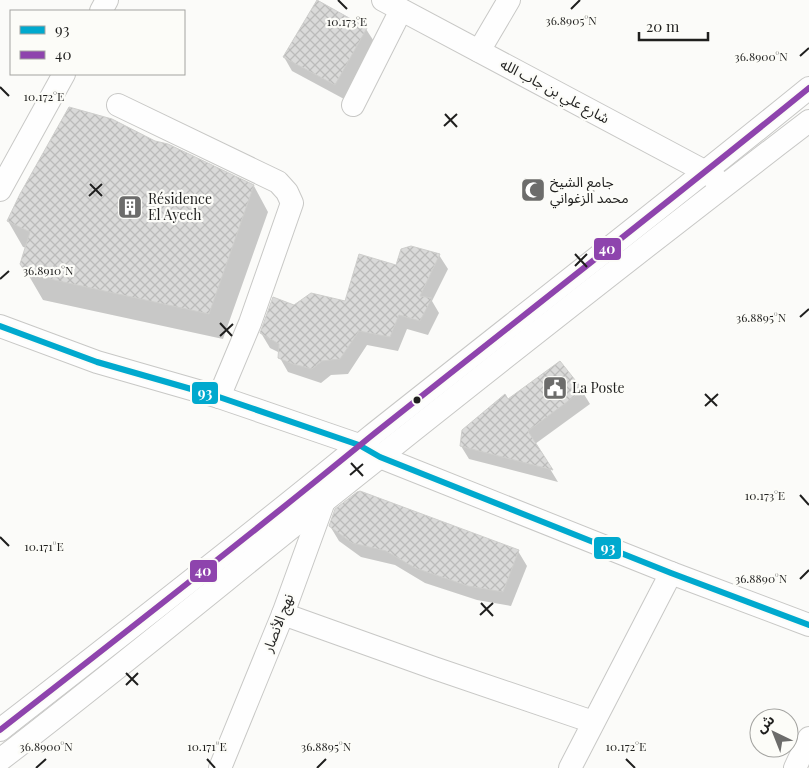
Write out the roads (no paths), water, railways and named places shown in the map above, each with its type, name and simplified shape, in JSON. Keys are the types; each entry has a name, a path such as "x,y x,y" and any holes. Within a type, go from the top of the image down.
{"street":[{"path":"479,51 509,0"},
{"path":"353,105 392,5"},
{"name":"شارع علي بن جاب الله","path":"392,5 706,172 725,185"},
{"path":"0,190 63,75"},
{"path":"0,730 706,172 809,88"},
{"path":"118,105 278,182 287,192 292,203 250,322 219,397"},
{"path":"0,760 97,685 323,502 809,121"},
{"path":"0,326 97,362 219,397 359,446 380,457 671,573 809,625"},
{"name":"نهج الأنصار","path":"221,768 283,614 323,502 324,475"},
{"path":"570,768 671,573"},
{"path":"283,614 593,722"},
{"path":"795,768 809,738"}],"place":[{"name":"جامع الشيخ محمد الزغواني","path":"533,190"},
{"name":"Résidence El Ayech","path":"130,207"},
{"name":"La Poste","path":"555,388"}]}
